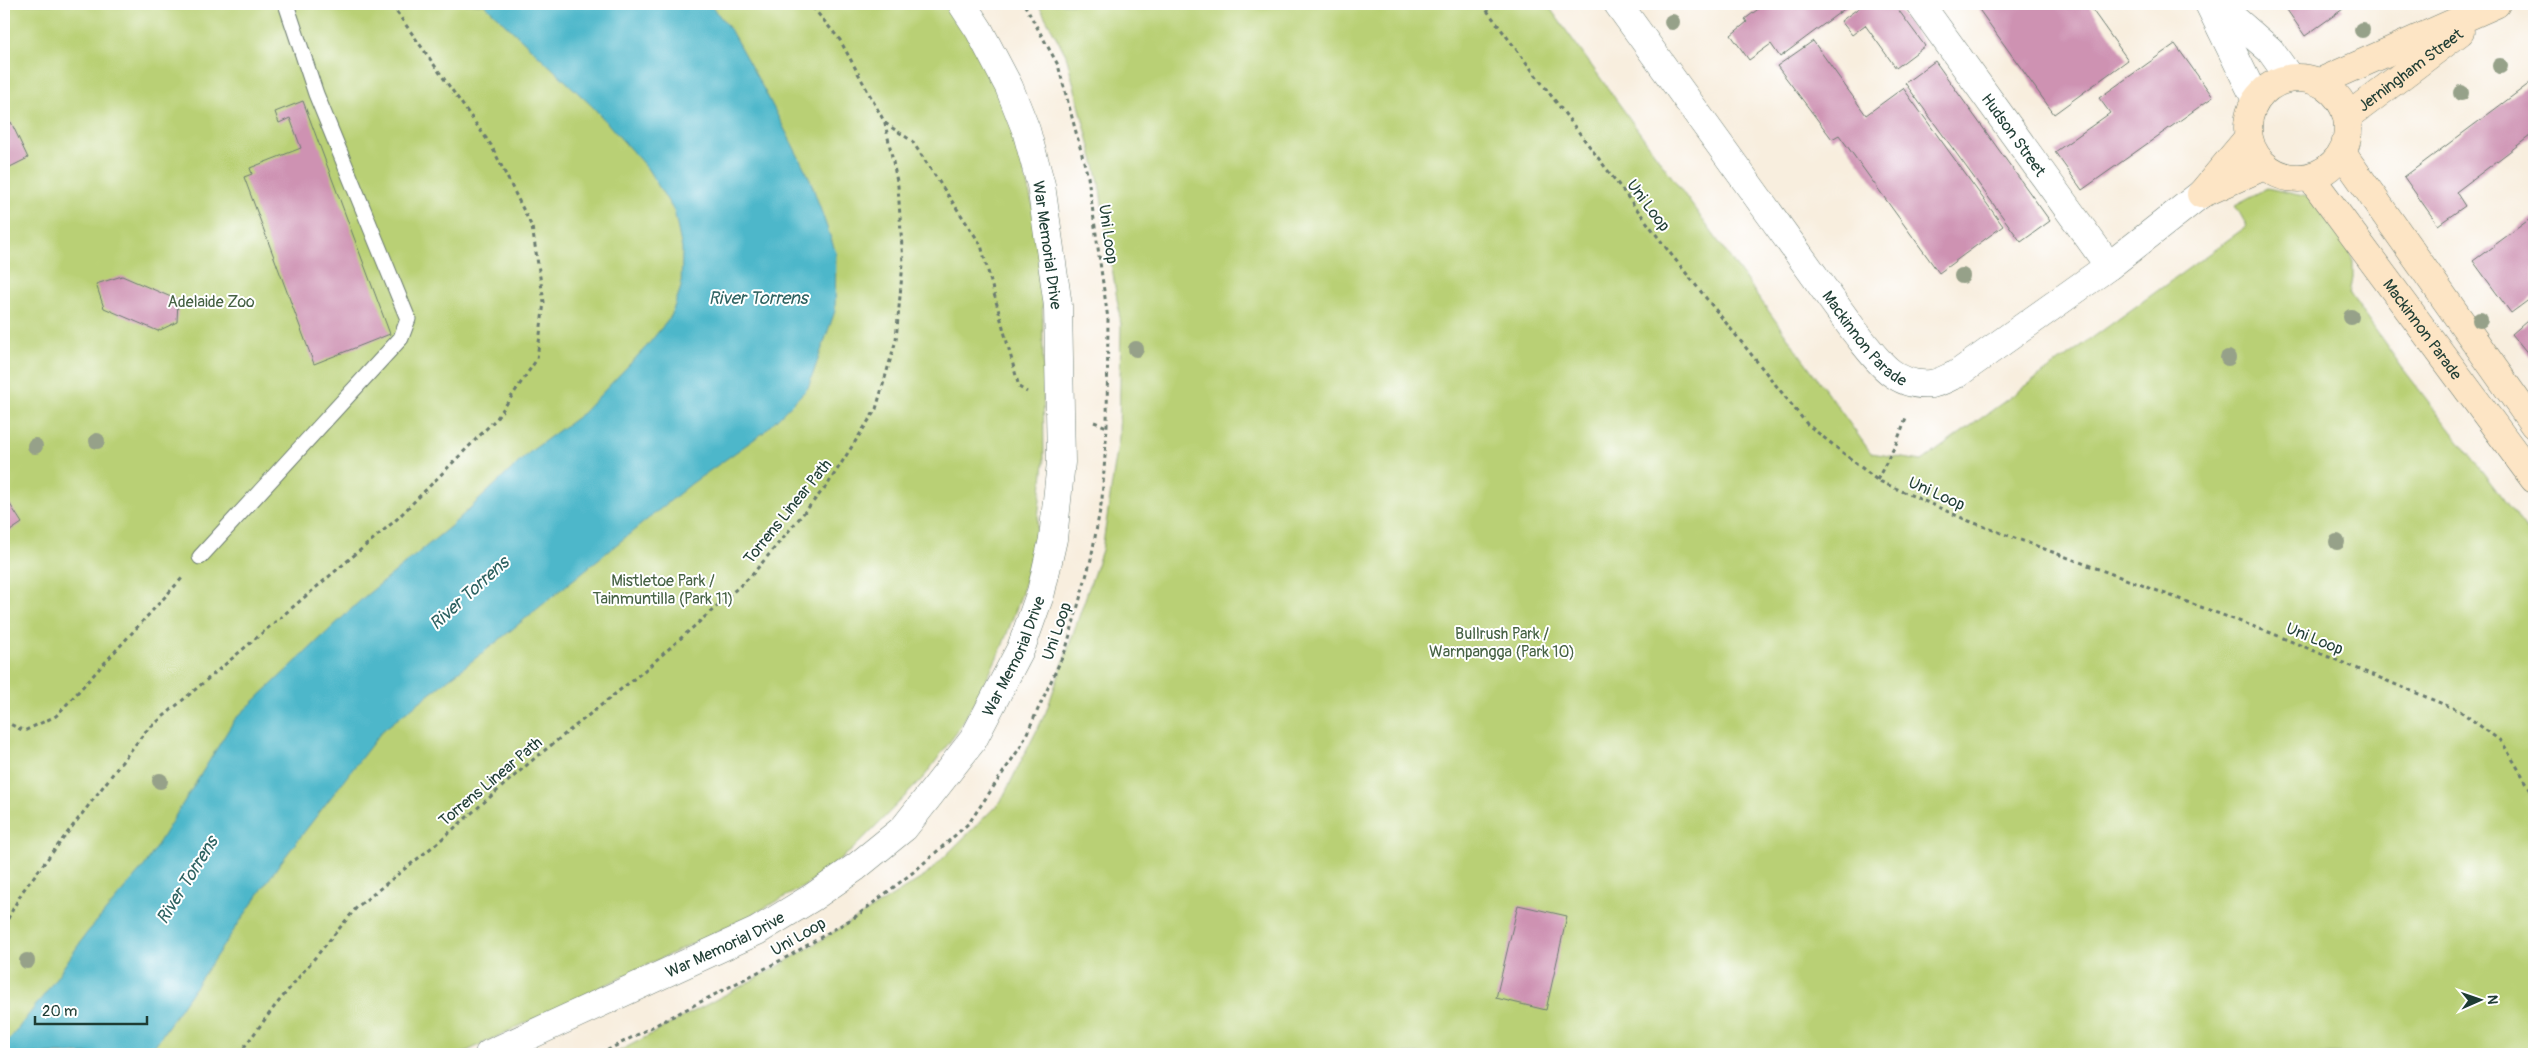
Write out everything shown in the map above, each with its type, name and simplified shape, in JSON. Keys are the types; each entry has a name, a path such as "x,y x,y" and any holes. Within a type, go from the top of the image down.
{"street":[{"name":"War Memorial Drive","path":"489,1054 757,931 814,898 856,867 904,828 973,740 1021,648 1041,592 1053,539 1060,462 1061,411 1058,306 1041,185 1026,130 1009,87 979,30 962,4"},
{"name":"Mackinnon Parade","path":"1618,4 1855,332 1885,370 1908,383 1932,384 1957,374 2109,266 2201,194 2248,138"},
{"name":"Hudson Street","path":"1920,4 2109,266"},
{"path":"2209,4 2256,100"},
{"path":"2217,4 2270,50 2290,78"},
{"name":"Jerningham Street","path":"2320,82 2496,4"},
{"name":"Jerningham Street","path":"2347,117 2496,4"},
{"path":"2290,78 2305,78 2320,82 2338,97 2347,117 2348,136 2342,153 2329,169 2311,178 2286,177 2264,166 2254,153 2248,138 2249,118 2256,100 2271,86 2290,78"},
{"name":"Mackinnon Parade","path":"2342,153 2534,425"},
{"name":"Mackinnon Parade","path":"2201,194 2264,166"},
{"name":"Mackinnon Parade","path":"2311,178 2534,479"}],"lane":[{"path":"200,557 401,338 408,319 316,94 286,4"}],"path":[{"path":"4,926 22,892 145,732 397,519 497,418 537,359 544,302 532,227 491,145 391,4"},
{"name":"Torrens Linear Path","path":"239,1054 275,1006 356,907 436,844 535,758 645,670 751,576 828,484 876,409 896,340 903,263 898,186 885,123 840,40 810,4"},
{"name":"Uni Loop","path":"600,1054 789,956 855,917 916,870 969,823 1021,746 1066,649 1091,559 1102,500 1107,427 1108,319 1088,177 1058,65 1024,4"},
{"name":"Uni Loop","path":"1482,4 1670,253 1807,424 1877,480 1969,520 2271,633 2460,711 2502,742 2534,795"},
{"path":"885,123 912,141 981,245 1019,388 1061,411 1107,427"},
{"path":"1877,480 1906,420 1916,383"},
{"path":"4,721 24,731 56,716 121,647 200,557"}],"green space":[{"name":"Mistletoe Park / Tainmuntilla (Park 11)","path":"4,4 949,4 998,90 1015,137 1042,241 1044,463 1036,537 1022,593 1002,647 978,696 957,732 924,777 852,850 805,886 748,917 461,1054 4,1054"},
{"name":"Bullrush Park / Warnpangga (Park 10)","path":"1038,4 1547,4 1871,453 1922,461 2247,226 2235,205 2267,188 2308,197 2345,243 2353,258 2353,277 2350,294 2401,366 2534,539 2534,1054 614,1054 777,967 925,876 1001,801 1046,712 1102,550 1119,437 1121,325 1098,177 1066,55"}],"water":[{"name":"River Torrens","path":"484,4 710,4 730,29 767,95 810,179 836,253 835,311 808,388 763,433 691,484 499,640 382,731 278,866 149,1054 4,1054 4,1048 9,1040 47,991 86,934 145,865 235,719 363,598 451,526 531,451 583,413 647,346 671,316 681,287 682,249 674,211 647,168 593,107"}],"building":[{"path":"1765,4 1851,4 1780,57 1771,44 1749,60 1731,35 1747,22 1745,19"},
{"path":"1864,4 1894,4 1925,46 1896,68 1865,25 1852,35 1841,21"},
{"path":"1975,4 2088,4 2128,60 2054,114"},
{"path":"2290,4 2339,4 2343,9 2305,36 2285,7"},
{"path":"1813,41 1866,115 1903,88 2003,226 1939,273 1839,135 1832,139 1777,66"},
{"path":"2175,44 2213,97 2082,190 2055,152 2110,113 2099,98"},
{"path":"1935,61 2050,221 2021,242 1905,83"},
{"path":"2534,80 2534,133 2456,192 2465,206 2438,225 2404,177"},
{"path":"303,101 390,334 314,364 244,177 252,174 250,168 301,148 290,118 279,123 275,112"},
{"path":"11,122 28,158 4,170 4,125"},
{"path":"2534,216 2534,296 2511,313 2473,261"},
{"path":"122,276 178,300 177,322 158,331 104,308 96,284"},
{"path":"2534,315 2534,361 2512,334"},
{"path":"4,495 22,523 4,535"},
{"path":"1518,905 1567,916 1546,1010 1496,998"}],"park label":[{"name":"Adelaide Zoo","path":"211,301"}]}
